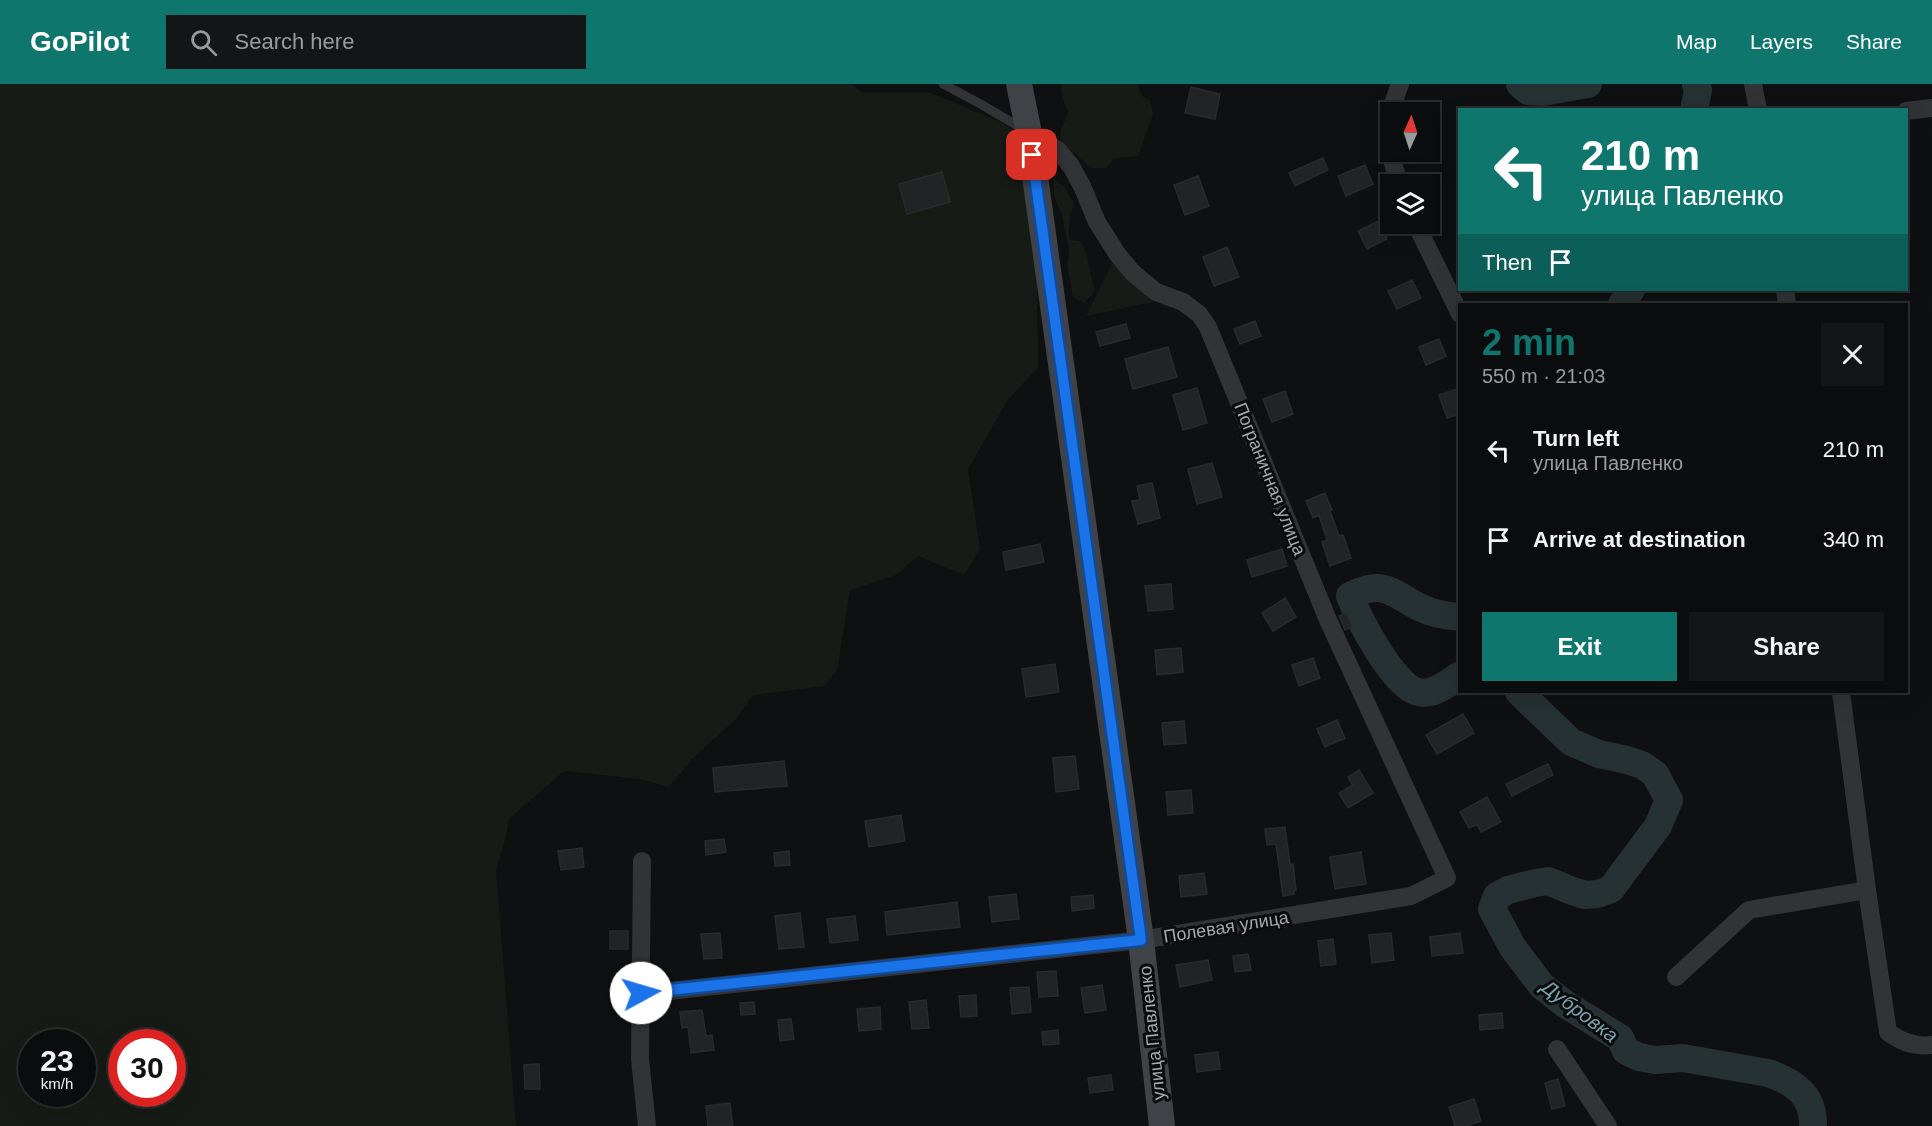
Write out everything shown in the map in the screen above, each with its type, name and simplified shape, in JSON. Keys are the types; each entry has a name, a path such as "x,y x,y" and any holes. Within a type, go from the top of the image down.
{"street":[{"name":"улица Павленко","path":"1019,84 1029,133 1141,940 1162,1126"},
{"path":"1397,174 1389,149 1389,115 1400,84"},
{"path":"1753,84 1758,108"},
{"path":"1908,111 1932,108"},
{"name":"Пограничная улица","path":"1029,133 1058,150 1071,166 1097,222 1118,255 1133,273 1156,292 1183,302 1199,314 1209,327 1328,621 1448,878"},
{"path":"1421,234 1458,310"},
{"path":"1841,693 1888,1032 1909,1044 1932,1045"},
{"path":"642,861 640,1059 647,1126"},
{"name":"Полевая улица","path":"641,993 1141,940 1411,896 1448,878"},
{"path":"1676,977 1749,910 1867,890"},
{"path":"1557,1049 1605,1125"}],"lane":[{"path":"943,84 1029,133"}],"shaded area":[{"path":"0,84 852,84 864,93 931,93 1001,122 1024,137 1037,275 1038,367 1007,401 968,469 980,549 964,575 918,556 896,575 850,590 837,671 824,686 753,695 736,719 692,759 669,787 640,779 564,771 509,819 496,870 516,1126 0,1126"},
{"path":"1061,84 1138,84 1142,96 1150,100 1153,114 1138,156 1114,158 1107,168 1091,168 1060,140 1061,129 1069,112 1064,102"},
{"path":"1054,179 1065,187 1074,204 1069,222 1070,240 1080,241 1088,259 1095,291 1084,303 1073,297 1067,263 1069,252 1061,211 1054,197"},
{"path":"1113,262 1153,302 1086,316"}],"building":[{"path":"1191,87 1220,94 1215,119 1185,113"},
{"path":"1323,158 1328,170 1295,186 1289,173"},
{"path":"1365,165 1373,184 1346,196 1338,176"},
{"path":"942,172 950,202 907,214 899,184"},
{"path":"1198,176 1209,206 1185,215 1174,185"},
{"path":"1378,221 1380,234 1384,234 1387,239 1367,249 1358,231"},
{"path":"1227,247 1239,277 1214,286 1203,257"},
{"path":"1412,280 1421,298 1397,309 1388,291"},
{"path":"1255,321 1261,336 1240,344 1234,329"},
{"path":"1126,324 1130,338 1100,346 1096,332"},
{"path":"1439,339 1446,356 1426,365 1419,347"},
{"path":"1168,347 1177,377 1133,389 1125,359"},
{"path":"1197,388 1207,423 1183,430 1173,395"},
{"path":"1458,389 1458,415 1447,418 1439,395"},
{"path":"1285,391 1293,414 1272,422 1263,399"},
{"path":"1212,463 1222,497 1197,504 1188,469"},
{"path":"1152,483 1160,518 1138,524 1132,501 1140,500 1137,486"},
{"path":"1325,493 1339,536 1343,535 1351,558 1330,566 1322,542 1327,540 1319,515 1313,518 1306,501"},
{"path":"1040,544 1044,562 1006,570 1003,552"},
{"path":"1282,549 1287,566 1252,577 1247,560"},
{"path":"1171,584 1173,609 1148,611 1145,586"},
{"path":"1285,598 1296,617 1273,631 1262,613"},
{"path":"1346,613 1352,627 1345,630 1339,616"},
{"path":"1181,648 1183,672 1157,675 1155,650"},
{"path":"1313,658 1320,678 1299,686 1292,665"},
{"path":"1055,664 1059,692 1026,697 1022,669"},
{"path":"1463,714 1474,733 1437,754 1426,735"},
{"path":"1337,720 1345,738 1325,747 1317,729"},
{"path":"1184,721 1186,743 1164,745 1162,723"},
{"path":"1075,756 1079,789 1056,792 1053,758"},
{"path":"784,761 787,786 715,792 713,768"},
{"path":"1548,764 1553,775 1512,796 1506,784"},
{"path":"1359,770 1373,793 1348,808 1339,793 1353,785 1348,777"},
{"path":"1191,790 1193,813 1168,815 1166,792"},
{"path":"1487,797 1501,822 1481,832 1477,824 1469,828 1460,812"},
{"path":"901,815 905,841 869,847 865,821"},
{"path":"1285,827 1296,890 1294,894 1283,896 1276,844 1267,845 1265,829"},
{"path":"724,839 726,852 706,855 705,841"},
{"path":"582,848 584,867 561,870 558,851"},
{"path":"789,851 790,865 775,866 774,853"},
{"path":"1361,852 1366,884 1335,889 1330,857"},
{"path":"1204,873 1207,894 1181,897 1179,876"},
{"path":"1016,894 1019,919 992,922 989,897"},
{"path":"1093,895 1094,908 1072,911 1071,897"},
{"path":"957,902 960,927 887,935 885,912"},
{"path":"800,913 804,947 779,949 775,916"},
{"path":"855,916 858,940 830,943 827,919"},
{"path":"610,931 628,931 628,949 610,949"},
{"path":"720,933 722,958 704,959 701,934"},
{"path":"1391,933 1394,960 1372,963 1369,935"},
{"path":"1460,933 1463,953 1432,956 1430,937"},
{"path":"1333,939 1336,964 1321,966 1318,941"},
{"path":"1248,954 1251,970 1235,972 1233,956"},
{"path":"1208,960 1212,980 1180,987 1176,965"},
{"path":"1056,971 1058,996 1039,997 1037,972"},
{"path":"1102,985 1106,1010 1085,1013 1081,988"},
{"path":"1029,987 1031,1012 1012,1014 1010,988"},
{"path":"976,995 977,1016 961,1017 959,996"},
{"path":"926,1000 929,1028 912,1029 909,1002"},
{"path":"754,1002 755,1014 741,1015 740,1003"},
{"path":"880,1007 881,1029 859,1031 857,1009"},
{"path":"702,1010 706,1036 712,1035 714,1050 691,1053 688,1027 682,1028 680,1012"},
{"path":"1502,1013 1503,1028 1480,1030 1479,1015"},
{"path":"791,1019 794,1039 780,1041 778,1020"},
{"path":"1058,1030 1059,1044 1043,1045 1042,1032"},
{"path":"1218,1052 1220,1069 1197,1072 1195,1055"},
{"path":"539,1064 540,1089 525,1089 524,1065"},
{"path":"1111,1075 1113,1090 1090,1093 1088,1078"},
{"path":"1558,1079 1565,1106 1552,1109 1545,1083"},
{"path":"1474,1099 1481,1121 1466,1126 1455,1126 1449,1107"},
{"path":"730,1103 733,1126 708,1126 706,1106"}],"waterway":[{"name":"Дубровка","path":"1520,84 1528,91 1543,92 1588,84"},
{"name":"Дубровка","path":"1694,108 1698,90 1696,84"},
{"name":"Дубровка","path":"1623,303 1630,291"},
{"name":"Дубровка","path":"1458,617 1428,611 1394,592 1379,588 1371,588 1350,596 1378,650 1398,678 1409,687 1418,692 1429,692 1458,676"},
{"name":"Дубровка","path":"1520,693 1571,742 1599,754 1642,765 1655,774 1669,800 1658,826 1611,889 1598,894 1585,895 1548,881 1508,890 1497,896 1492,909 1513,948 1542,986 1565,1004 1620,1038 1626,1051 1639,1057 1655,1060 1683,1058 1768,1073 1778,1077 1794,1086 1806,1098 1810,1106 1813,1126"}],"route":[{"path":"641,993 1141,940 1032,155"}]}
